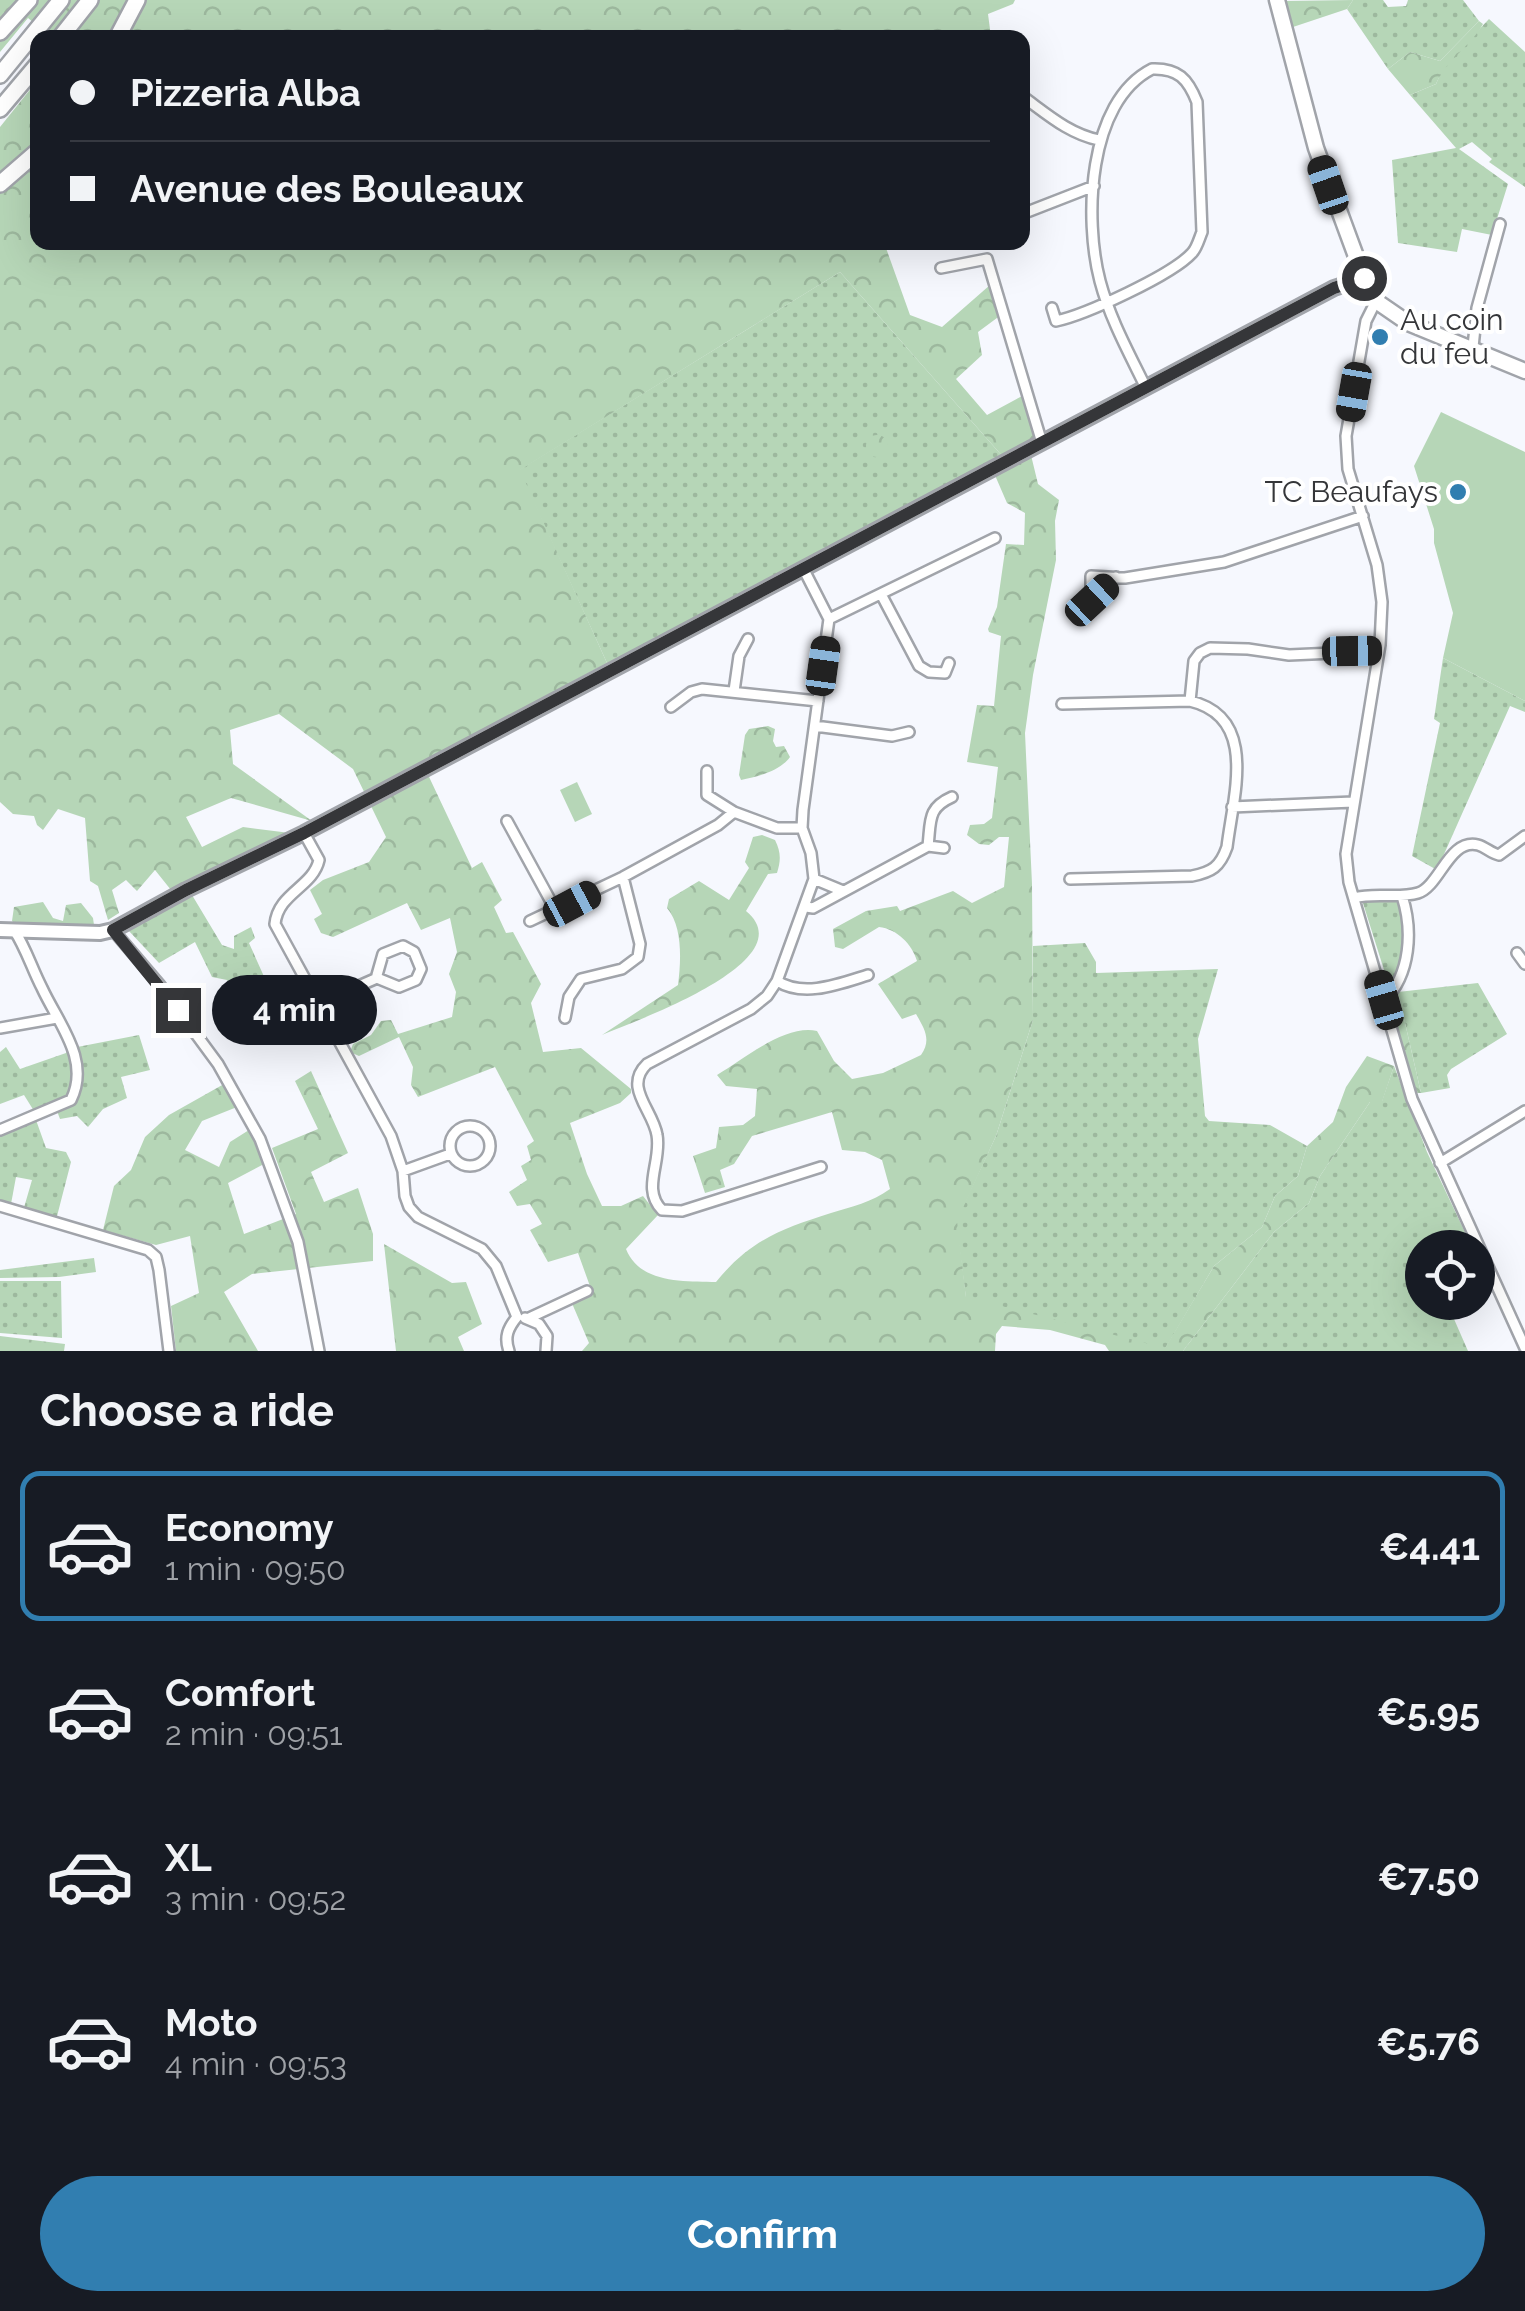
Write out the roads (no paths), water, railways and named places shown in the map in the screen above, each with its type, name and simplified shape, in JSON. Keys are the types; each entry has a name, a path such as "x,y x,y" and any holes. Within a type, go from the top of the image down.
{"highway":[{"path":"0,32 30,0"},
{"path":"37,30 61,0"},
{"path":"66,30 90,0"},
{"path":"121,30 137,0"},
{"path":"0,75 30,38"},
{"path":"0,109 30,73"},
{"path":"0,184 30,158"}],"main road":[{"path":"1277,0 1316,148 1376,301 1408,323 1525,371"},
{"path":"7,930 113,930 304,833 1334,288 1364,278"}],"street":[{"path":"1052,308 1056,321 1076,317 1106,302 1173,268 1194,252 1202,232 1198,102 1191,84 1170,70 1152,69 1128,88 1099,140 1094,186 1095,252 1106,302 1146,388"},
{"path":"1030,102 1063,126 1099,140"},
{"path":"1030,211 1094,186"},
{"path":"1472,347 1477,308 1500,224"},
{"path":"941,268 987,260 1042,443"},
{"path":"1376,301 1366,321 1346,436 1348,469 1380,584 1379,650 1346,854 1354,898 1412,1098 1525,1348"},
{"path":"1116,578 1224,562 1363,516"},
{"path":"829,619 995,538"},
{"path":"803,568 829,619 802,828 811,852 814,880 806,907 767,996 751,1009 642,1069 637,1084 657,1130 659,1146 651,1189 653,1200 662,1210 682,1211 821,1166"},
{"path":"882,596 919,666 939,674 945,673 948,664"},
{"path":"734,691 739,656 748,639"},
{"path":"1190,701 1194,661 1210,648 1248,648 1289,655 1379,650"},
{"path":"671,707 702,689 818,701"},
{"path":"1062,704 1190,701 1225,720 1238,752 1228,847 1212,872 1192,876 1070,879"},
{"path":"815,726 892,736 909,732"},
{"path":"706,771 708,796 734,812 777,828 802,828"},
{"path":"928,846 932,811 952,797"},
{"path":"1232,807 1354,802"},
{"path":"530,921 623,877 718,825 734,812"},
{"path":"508,821 555,909"},
{"path":"304,833 320,860 317,871 285,898 276,912 275,924 391,1136 403,1171 409,1207 418,1216 482,1249 496,1266 523,1318 538,1324 548,1336 546,1351"},
{"path":"1354,898 1402,896 1430,887 1443,863 1470,845 1499,854 1525,836"},
{"path":"806,907 813,908 928,846 944,848"},
{"path":"566,1018 576,983 622,969 638,957 640,944 623,877"},
{"path":"814,880 843,891"},
{"path":"1384,1000 1396,987 1411,937 1402,896"},
{"path":"0,1130 74,1095 76,1061 66,1028 7,930"},
{"path":"113,930 218,1064 260,1139 298,1242 319,1351"},
{"path":"318,1004 377,978 399,987 408,985 419,976 419,958 403,946 389,950 380,961 377,978"},
{"path":"1517,953 1525,964"},
{"path":"776,981 806,990 868,975"},
{"path":"0,1028 57,1018"},
{"path":"1440,1163 1525,1110"},
{"path":"466,1126 483,1129 489,1135 490,1150 482,1163 466,1165 450,1154 452,1137 466,1126"},
{"path":"403,1171 450,1154"},
{"path":"0,1206 148,1250 156,1257 160,1270 169,1351"},
{"path":"508,1351 509,1327 587,1291"}],"place":[{"name":"Au coin du feu","path":"1380,337"},
{"name":"TC Beaufays","path":"1458,492"}]}
